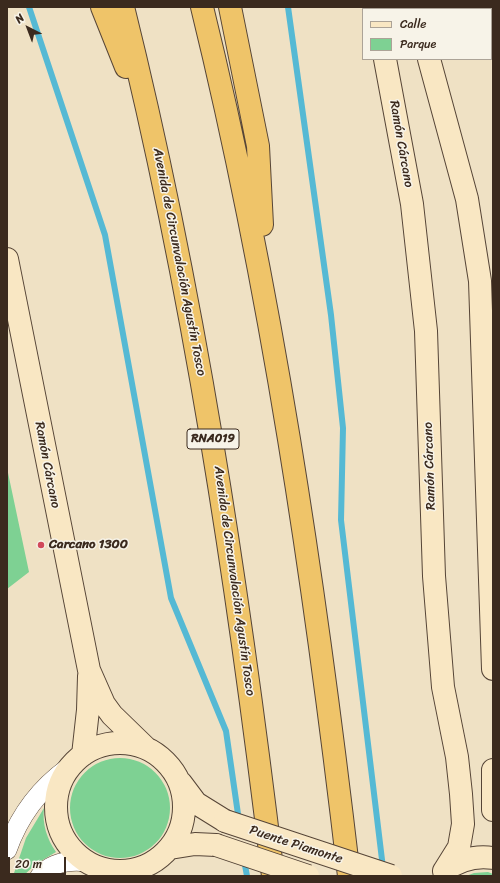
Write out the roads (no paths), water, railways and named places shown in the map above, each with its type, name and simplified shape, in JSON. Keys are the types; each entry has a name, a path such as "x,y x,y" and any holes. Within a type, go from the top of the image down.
{"highway":[{"path":"102,7 152,132"},
{"name":"Avenida de Circunvalación Agustín Tosco","path":"123,7 152,132 208,412 234,572 273,876"},
{"path":"202,7 243,184 309,558 322,650 349,876"},
{"path":"230,7 258,146 268,320"}],"main road":[{"name":"Ramón Cárcano","path":"385,60 412,204 426,331 435,584 443,687 457,757 461,794 463,824 459,847 440,874"},
{"path":"429,60 467,199 480,281 493,669"},
{"name":"Ramón Cárcano","path":"7,259 90,670 104,704 112,715 146,747"},
{"name":"Ramón Cárcano","path":"75,762 88,710 90,670"},
{"path":"113,742 130,743 146,747 160,756 172,768 181,783 185,800 184,817 179,833 158,862 140,868 123,871 95,868 73,851 63,836 57,819 56,802 60,784 75,762 97,747 113,742"},
{"path":"493,770 493,810"},
{"name":"Puente Piamonte","path":"181,783 196,803 225,821 391,876"},
{"name":"Puente Piamonte","path":"158,862 196,844 216,845 308,876"},
{"path":"440,874 456,863 470,858 493,858"}],"street":[{"path":"7,850 25,812 35,798 46,786 75,762"},
{"path":"40,876 55,865 70,860 95,868"}],"waterway":[{"path":"29,7 105,235 171,598 226,731 239,821"},
{"path":"288,7 331,315 343,428 341,520 383,868"},
{"path":"244,860 247,876"}],"place":[{"name":"Carcano 1300","path":"41,545"}]}
